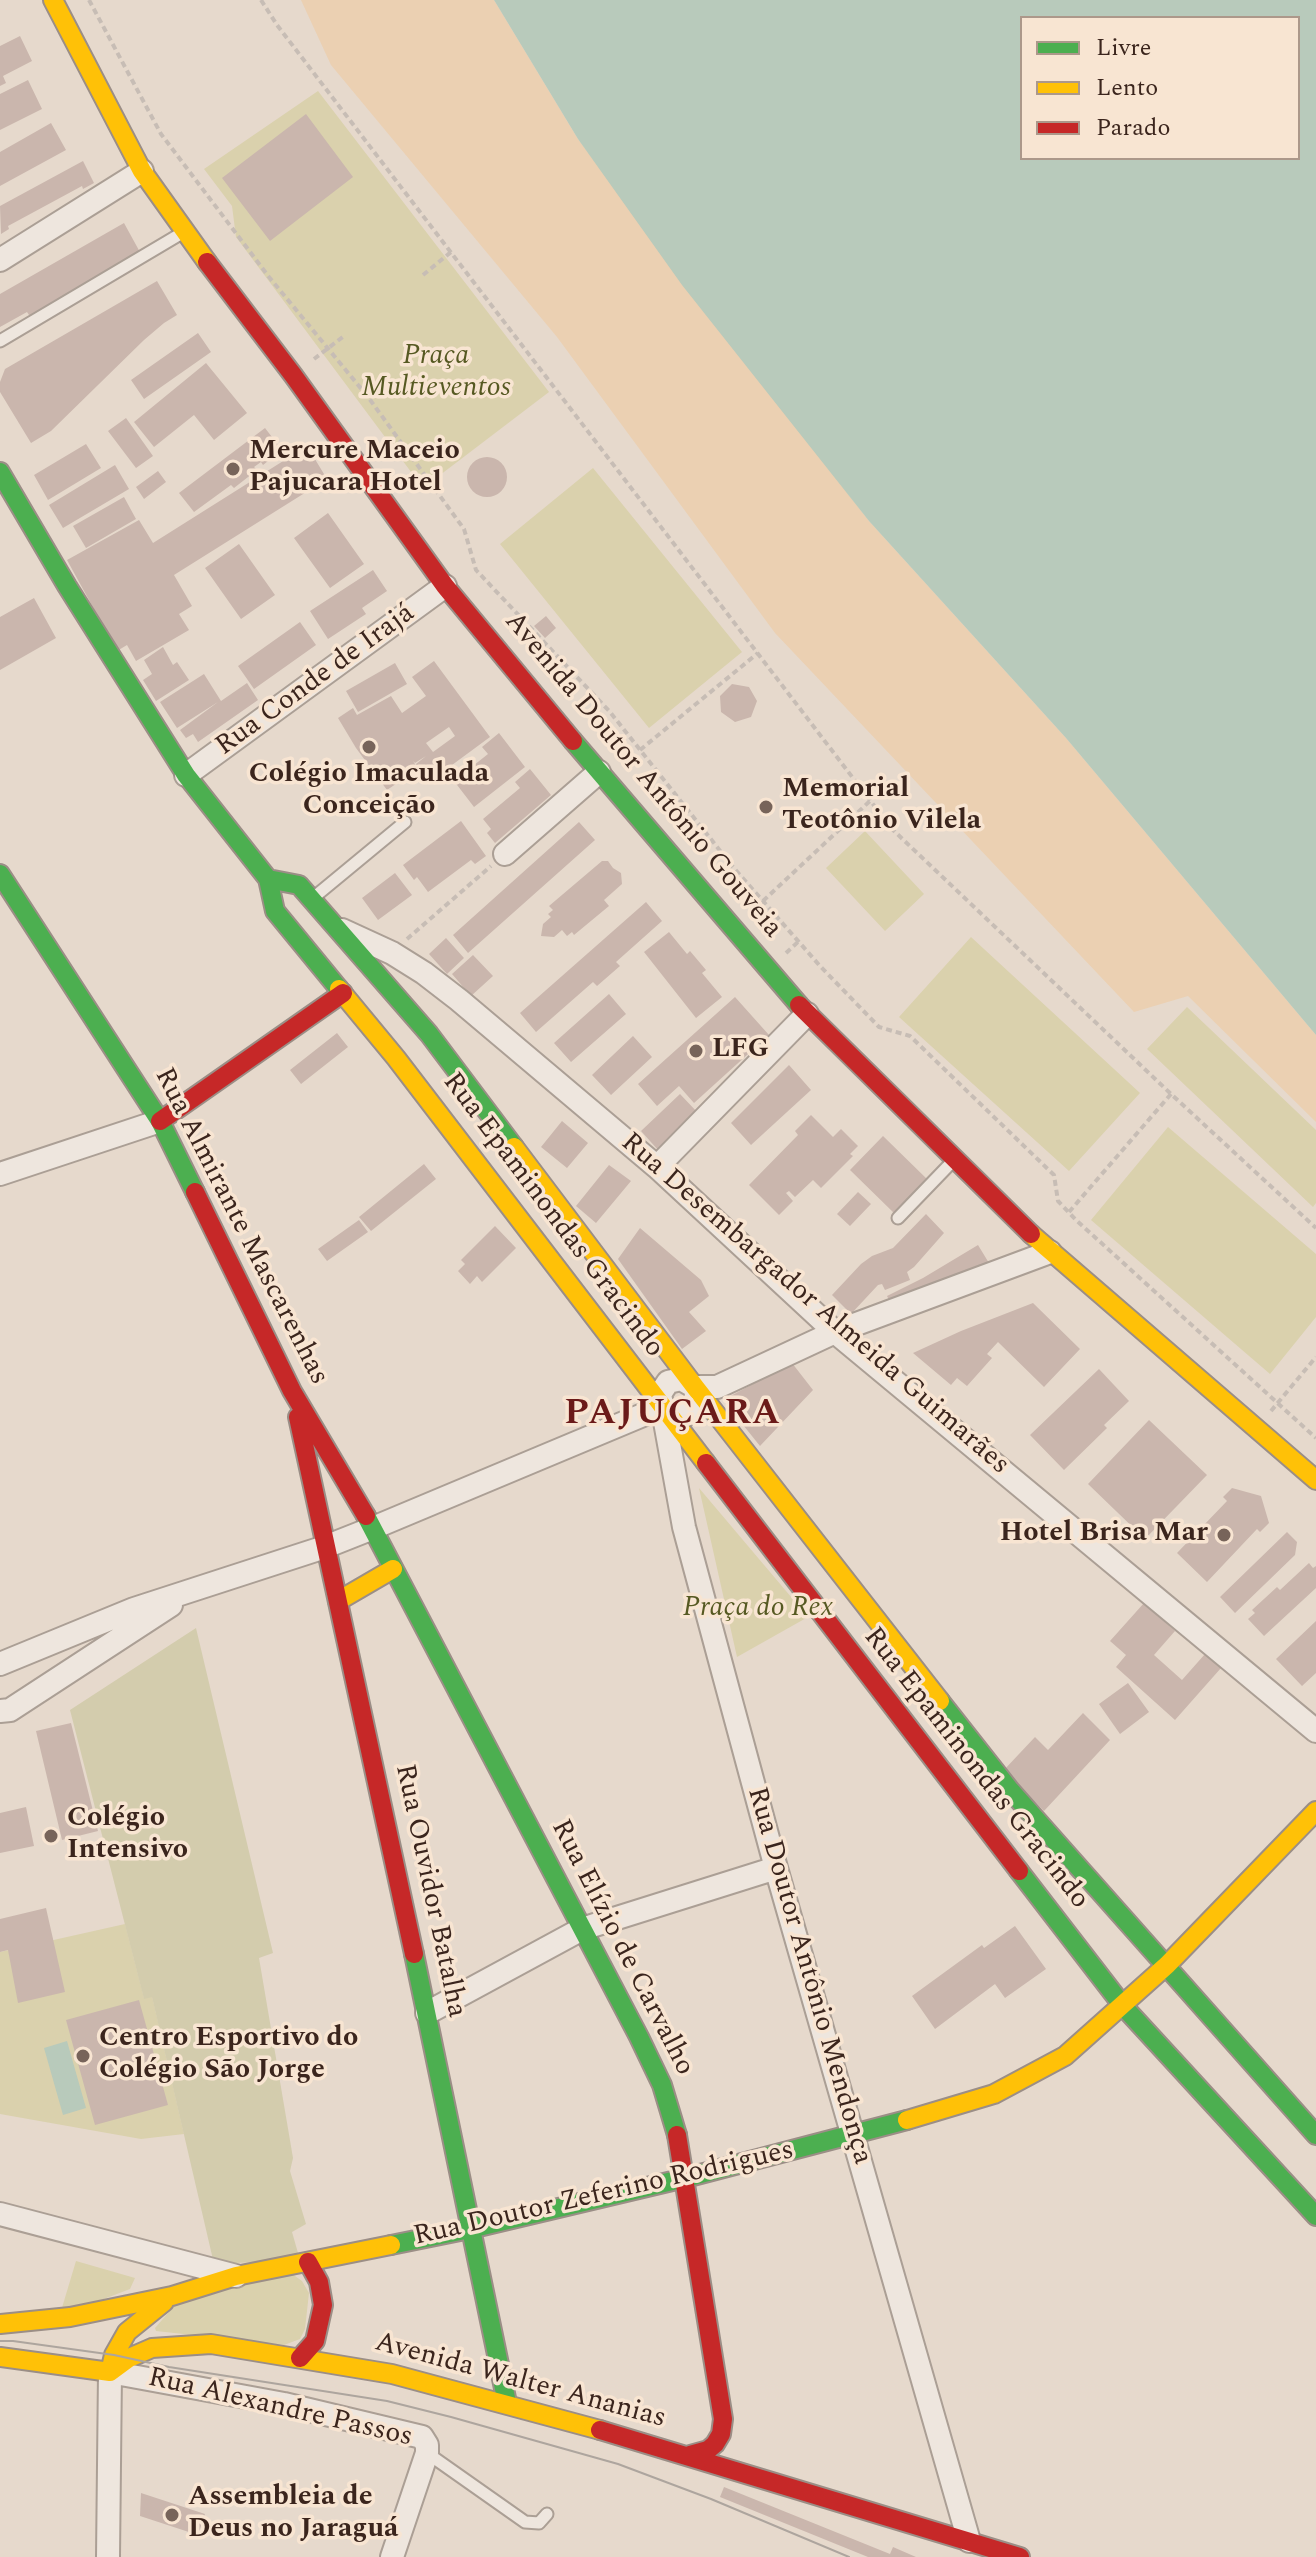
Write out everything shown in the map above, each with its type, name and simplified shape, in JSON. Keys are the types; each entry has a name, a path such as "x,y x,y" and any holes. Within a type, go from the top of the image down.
{"street":[{"name":"Avenida Doutor Antônio Gouveia","path":"53,0 142,171 184,232 293,375 445,586 599,772 807,1014 954,1160 1050,1252 1316,1480"},
{"path":"0,260 142,171"},
{"name":"Rua Epaminondas Gracindo","path":"0,472 67,586 186,775 268,879 275,911 424,1095 662,1407 993,1804 1167,1965 1316,2135"},
{"name":"Rua Conde de Irajá","path":"186,775 445,586"},
{"path":"505,854 599,772"},
{"name":"Rua Almirante Mascarenhas","path":"0,874 160,1121 292,1391 373,1528"},
{"name":"Rua Epaminondas Gracindo","path":"268,879 299,885 429,1034 695,1387 993,1804 1123,2006 1316,2216"},
{"name":"Rua Desembargador Almeida Guimarães","path":"337,927 392,953 459,1000 657,1167 835,1332 1316,1731"},
{"path":"0,1174 160,1121 343,993"},
{"path":"657,1167 807,1014"},
{"path":"0,1664 134,1609 325,1547 662,1407 675,1415 688,1414 697,1403 695,1387 717,1387 835,1332 1050,1252"},
{"name":"Rua Ouvidor Batalha","path":"292,1391 427,2013 507,2403"},
{"name":"Rua Doutor Antônio Mendonça","path":"662,1407 684,1527 776,1868 972,2549"},
{"name":"Rua Elízio de Carvalho","path":"373,1528 662,2085 675,2127 685,2178 723,2419 721,2434 715,2444 708,2450 690,2455"},
{"path":"338,1601 393,1569"},
{"path":"0,1711 10,1710 195,1589"},
{"path":"90,1627 99,1652"},
{"name":"Rua Doutor Zeferino Rodrigues","path":"0,2214 236,2276 470,2229 685,2178 994,2094 1065,2056 1123,2006 1167,1965 1316,1811"},
{"path":"427,2013 582,1929 776,1868"},
{"path":"300,2358 315,2341 323,2305 319,2282 308,2262"},
{"path":"0,2324 70,2317 172,2296 236,2276"},
{"path":"108,2557 110,2372 114,2355 127,2332 172,2296"},
{"name":"Avenida Walter Ananias","path":"110,2372 129,2358 152,2348 211,2344 392,2374 690,2455 972,2549 1020,2557"},
{"path":"0,2357 110,2372"},
{"name":"Rua Alexandre Passos","path":"110,2372 284,2404 422,2437 427,2453 392,2557"}],"lane":[{"path":"0,341 184,232"},
{"path":"313,899 405,822"},
{"path":"898,1218 954,1160"},
{"path":"427,2453 525,2522 539,2523 547,2514"}],"path":[{"path":"89,0 161,134 269,277 368,397 464,529 476,570 610,712 763,901 879,1027 910,1036 1054,1175 1058,1201 1069,1212 1316,1438"},
{"path":"261,0 277,25 892,829 1316,1228"},
{"path":"423,275 451,252"},
{"path":"293,375 344,336"},
{"path":"640,750 758,653"},
{"path":"763,901 871,800"},
{"path":"392,953 505,854"},
{"path":"1069,1212 1171,1094"},
{"path":"1256,1429 1316,1357"}],"green space":[{"name":"Praça Multieventos","path":"318,91 549,392 423,488 236,237 232,206 204,169"},
{"path":"593,468 742,652 649,728 500,544"},
{"path":"865,831 924,894 885,931 826,868"},
{"path":"971,937 1140,1093 1069,1171 899,1017"},
{"path":"1187,1007 1316,1130 1316,1203 1313,1207 1147,1049"},
{"path":"1168,1127 1316,1254 1316,1317 1270,1374 1091,1220"},
{"name":"Praça do Rex","path":"699,1488 808,1617 737,1657"},
{"name":"Centro Esportivo do Colégio São Jorge","path":"125,1924 144,1998 152,1996 184,2134 141,2139 0,2114 0,1952"},
{"path":"76,2261 135,2278 130,2289 75,2310 61,2311"},
{"path":"288,2271 302,2281 309,2293 305,2329 300,2339 284,2345 156,2331 155,2328 176,2304"}],"sand":[{"path":"301,0 494,0 578,139 869,521 1066,738 1316,1035 1316,1122 1188,996 1134,1012 775,633 557,337 331,65"}],"shaded area":[{"path":"494,0 1316,0 1316,1035 1066,738 869,521 682,285 578,139"},
{"path":"196,1628 273,1953 259,1958 293,2158 290,2171 306,2224 292,2232 300,2260 214,2264 152,1997 144,1999 70,1710"},
{"path":"67,2041 86,2108 63,2115 44,2048"}],"building":[{"path":"20,36 32,61 3,76 6,83 0,86 0,46"},
{"path":"28,80 42,109 0,130 0,94"},
{"path":"306,114 353,177 270,241 222,178"},
{"path":"51,123 66,150 0,186 0,152"},
{"path":"83,161 94,183 83,189 82,186 8,226 9,229 1,234 0,206"},
{"path":"124,223 141,254 31,318 27,312 0,327 0,294"},
{"path":"157,281 177,315 144,340 51,431 31,443 0,392 5,369"},
{"path":"198,333 211,352 144,399 131,380"},
{"path":"206,363 247,413 214,440 194,415 154,447 134,422"},
{"path":"126,418 153,456 136,468 108,431"},
{"name":"Mercure Maceio Pajucara Hotel","path":"265,428 282,450 263,465 261,462 254,467 257,470 234,488 231,485 194,512 179,493"},
{"path":"86,444 101,468 48,500 34,475"},
{"path":"307,446 327,479 174,575 192,606 179,614 189,630 136,661 127,645 117,651 67,560 139,520 153,543"},
{"path":"487,457 501,463 507,477 501,491 487,497 473,491 467,477 473,463"},
{"path":"115,465 129,489 63,528 49,505"},
{"path":"158,471 166,482 144,499 136,487"},
{"path":"124,497 136,519 86,548 73,526"},
{"path":"328,513 364,564 330,588 294,538"},
{"path":"239,544 275,595 241,619 205,568"},
{"path":"373,570 387,591 362,608 366,614 328,639 310,611"},
{"path":"34,598 56,638 0,670 0,617"},
{"path":"546,616 556,628 545,638 534,626"},
{"path":"300,622 316,645 254,689 238,666"},
{"path":"163,647 173,665 177,662 189,680 156,701 143,680 152,674 144,660"},
{"path":"434,661 490,737 429,782 416,764 426,756 415,763 413,761 418,769 387,790 338,718 353,708 357,715 391,696 402,713 426,696 412,677","holes":["449,727 455,736 433,752 426,743"]},
{"path":"395,663 407,684 358,712 346,691"},
{"path":"204,674 221,701 247,683 258,700 198,742 193,734 186,738 180,730 218,702 177,728 160,702"},
{"path":"732,684 749,687 757,701 751,717 735,722 721,712 720,696"},
{"path":"499,733 525,767 474,807 454,781 488,754 482,747"},
{"path":"530,769 551,795 495,843 487,833 491,829 483,819 520,788 515,782"},
{"path":"461,821 486,856 475,864 471,860 428,892 403,865"},
{"path":"579,822 595,840 468,953 453,935"},
{"path":"602,861 608,861 621,873 622,884 604,900 609,906 574,935 572,932 567,936 562,930 554,937 541,936 543,924 551,917 548,914 553,910 549,906"},
{"path":"395,873 412,895 378,920 362,898"},
{"path":"646,902 662,921 616,962 620,966 597,986 593,982 536,1032 520,1013"},
{"path":"669,932 687,954 690,951 706,970 702,973 722,997 696,1018 644,952"},
{"path":"446,938 464,958 447,974 429,954"},
{"path":"473,955 493,976 471,996 452,974"},
{"path":"609,994 626,1014 571,1062 554,1043"},
{"name":"LFG","path":"735,997 769,1035 694,1103 679,1086 657,1106 638,1084"},
{"path":"337,1033 348,1047 301,1084 290,1070"},
{"path":"633,1036 652,1057 611,1095 592,1075"},
{"path":"789,1065 811,1090 751,1145 731,1123"},
{"path":"680,1094 698,1113 659,1151 641,1131"},
{"path":"811,1115 833,1137 841,1129 858,1146 850,1154 853,1156 821,1188 813,1180 795,1197 789,1191 786,1193 793,1201 779,1215 749,1185 798,1135 795,1131"},
{"path":"562,1121 588,1143 567,1168 541,1147"},
{"path":"883,1136 929,1181 896,1215 850,1170"},
{"path":"424,1164 436,1179 371,1231 359,1217"},
{"path":"609,1165 631,1181 596,1223 576,1206"},
{"path":"858,1192 871,1204 850,1226 837,1214"},
{"path":"926,1214 944,1233 907,1272 910,1280 885,1290 882,1284 878,1285 851,1314 832,1295 861,1264 893,1248"},
{"path":"359,1220 368,1232 327,1261 318,1249"},
{"path":"495,1226 516,1248 482,1282 477,1276 470,1284 458,1271 465,1264 461,1260"},
{"path":"640,1228 701,1280 709,1296 689,1312 706,1331 682,1349 618,1259"},
{"path":"978,1245 992,1268 893,1308 887,1296"},
{"path":"1033,1303 1080,1349 1044,1387 998,1342 987,1354 992,1358 967,1386 957,1378 951,1385 913,1353 961,1331"},
{"path":"792,1363 813,1390 760,1446 723,1400"},
{"path":"1099,1369 1129,1401 1104,1425 1107,1428 1064,1470 1030,1435"},
{"path":"1149,1420 1207,1475 1145,1539 1088,1484"},
{"path":"1232,1488 1261,1496 1269,1523 1260,1532 1257,1529 1207,1582 1177,1553 1227,1501 1223,1497"},
{"path":"1287,1532 1297,1542 1295,1555 1235,1613 1220,1597"},
{"path":"1309,1563 1313,1568 1316,1566 1316,1588 1264,1636 1248,1619 1255,1613 1252,1610"},
{"path":"1144,1603 1175,1631 1154,1655 1182,1680 1205,1654 1221,1668 1175,1720 1116,1667 1126,1655 1110,1641"},
{"path":"1316,1621 1316,1673 1302,1686 1276,1659"},
{"path":"1128,1683 1149,1712 1120,1734 1099,1704"},
{"path":"1083,1713 1110,1740 1044,1811 1003,1771 1035,1737 1048,1750"},
{"path":"71,1723 98,1831 62,1840 36,1731"},
{"path":"26,1807 34,1846 0,1853 0,1813"},
{"path":"46,1908 65,1992 18,2003 8,1950 0,1952 0,1919"},
{"path":"1015,1926 1046,1969 1005,1998 995,1984 935,2029 912,1996 982,1945 984,1948"},
{"path":"139,2000 168,2105 95,2125 66,2020"},
{"path":"724,2487 890,2554 893,2547 916,2557 868,2557 720,2497"},
{"name":"Assembleia de Deus no Jaraguá","path":"141,2493 205,2514 198,2535 140,2516"}],"tram line":[{"path":"0,2341 114,2355 169,2367 387,2401 451,2417 618,2464 849,2557"}],"traffic: fast":[{"path":"0,472 67,586 186,775 268,879 275,911 339,989"},
{"path":"573,741 799,1005"},
{"path":"0,874 160,1121 195,1192"},
{"path":"268,879 299,885 429,1034 514,1147"},
{"path":"366,1516 639,2037 662,2085 677,2135"},
{"path":"940,1701 1010,1790 1316,2135"},
{"path":"1019,1871 1123,2006 1316,2216"},
{"path":"414,1954 507,2403"},
{"path":"391,2245 685,2178 907,2120"}],"traffic: slow":[{"path":"53,0 142,171 207,262"},
{"path":"339,989 396,1058 706,1463"},
{"path":"514,1147 695,1387 940,1701"},
{"path":"1031,1234 1316,1480"},
{"path":"338,1601 393,1569"},
{"path":"907,2120 994,2094 1065,2056 1167,1965 1316,1811"},
{"path":"0,2324 70,2317 172,2296 236,2276 391,2245"},
{"path":"110,2372 114,2355 127,2332 164,2302"},
{"path":"0,2357 110,2372 129,2358 152,2348 211,2344 392,2374 600,2430"}],"traffic: jam":[{"path":"207,262 293,375 445,586 573,741"},
{"path":"160,1121 343,993"},
{"path":"799,1005 1031,1234"},
{"path":"195,1192 292,1391 366,1516"},
{"path":"298,1417 414,1954"},
{"path":"706,1463 1019,1871"},
{"path":"677,2135 723,2419 721,2434 715,2444 708,2450 690,2455"},
{"path":"300,2358 315,2341 323,2305 319,2282 308,2262"},
{"path":"600,2430 1020,2557"}],"place":[{"name":"Mercure Maceio Pajucara Hotel","path":"233,469"},
{"name":"Colégio Imaculada Conceição","path":"369,747"},
{"name":"Memorial Teotônio Vilela","path":"766,807"},
{"name":"LFG","path":"696,1051"},
{"name":"Hotel Brisa Mar","path":"1224,1535"},
{"name":"Colégio Intensivo","path":"51,1836"},
{"name":"Centro Esportivo do Colégio São Jorge","path":"83,2056"},
{"name":"Assembleia de Deus no Jaraguá","path":"172,2515"}],"district":[{"name":"PAJUÇARA","path":"673,1416"}]}
